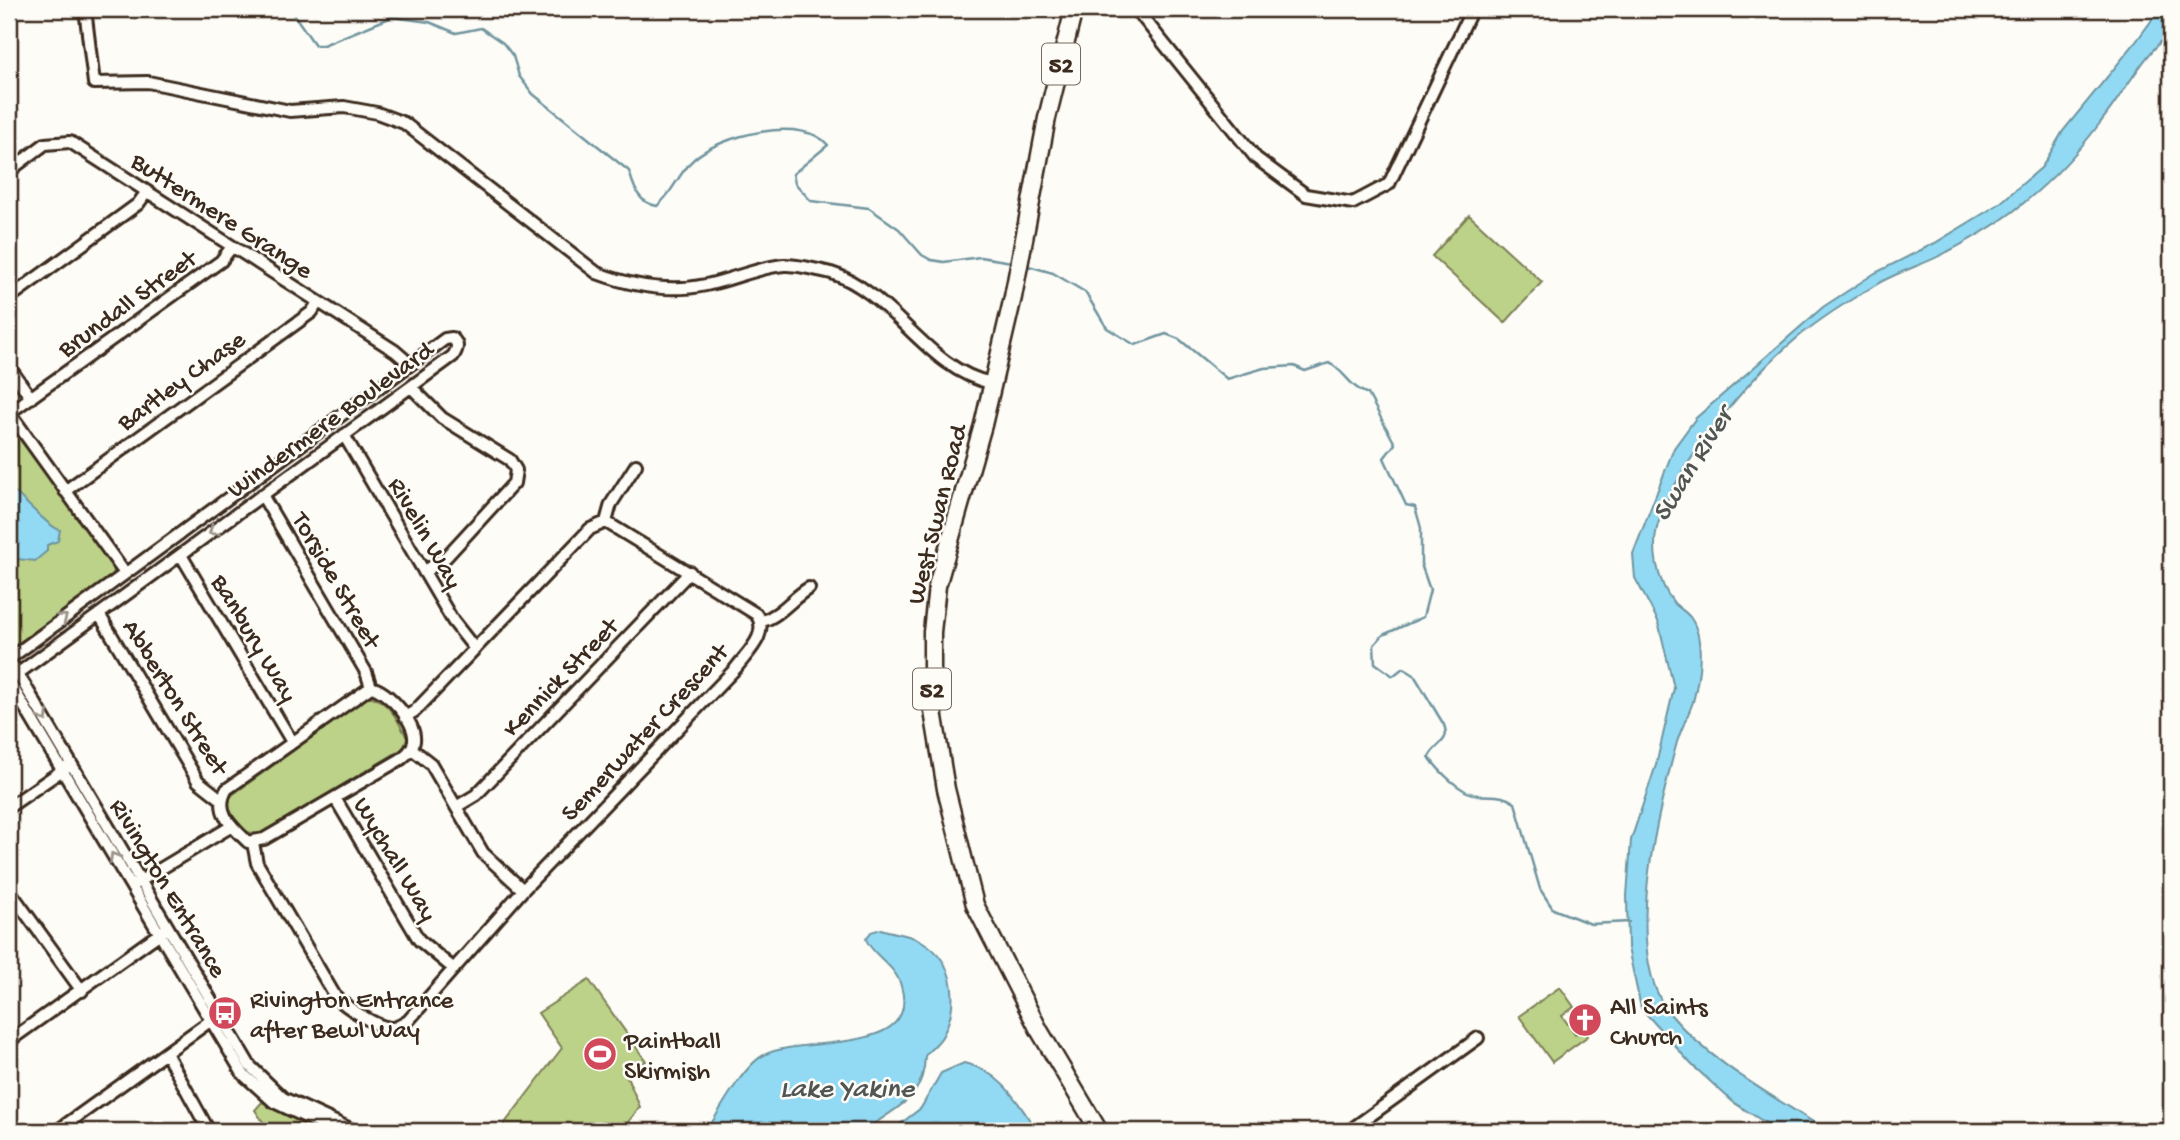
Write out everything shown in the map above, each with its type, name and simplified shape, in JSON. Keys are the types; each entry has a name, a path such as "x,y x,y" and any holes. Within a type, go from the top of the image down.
{"main road":[{"name":"West Swan Road","path":"1074,9 1047,118 1013,297 937,586 932,632 932,705 946,789 975,905 1033,1019 1099,1131"}],"street":[{"path":"85,9 94,83 148,82 290,111 344,107 377,113 404,123 597,273 631,286 674,288 704,286 785,265 833,274 868,293 947,362 992,383"},
{"path":"1136,9 1256,158 1306,195 1353,204 1390,184 1472,9"},
{"name":"Buttermere Grange","path":"9,171 45,144 70,142 231,248 396,351 410,364"},
{"path":"9,298 138,204 146,193"},
{"name":"Brundall Street","path":"9,413 221,261 231,248"},
{"name":"Bartley Chase","path":"65,491 312,312 318,302"},
{"name":"Windermere Boulevard","path":"9,659 445,339 452,338 456,341 458,348 453,356 12,678"},
{"path":"9,367 31,398"},
{"path":"411,387 442,418 510,460 516,470 514,483 446,557 424,572"},
{"path":"9,413 124,572"},
{"name":"Rivelin Way","path":"344,435 453,621 475,649"},
{"path":"606,522 611,504 636,465"},
{"name":"Torside Street","path":"262,495 366,672 371,688"},
{"path":"606,522 690,572 756,614 762,621 772,618 790,600 809,588"},
{"path":"405,717 415,711 590,529 606,522"},
{"name":"Banbury Way","path":"181,555 292,742"},
{"name":"Kennick Street","path":"456,807 476,795 690,572"},
{"name":"Abberton Street","path":"99,614 198,781 221,799"},
{"name":"Semerwater Crescent","path":"253,843 257,863 334,996 345,1007 387,1027 395,1028 408,1021 523,890 736,668 762,632 762,621"},
{"name":"Rivington Entrance","path":"9,659 12,678 164,930 215,1018 243,1074 274,1102 340,1129 355,1131"},
{"path":"371,688 379,689 405,717 414,736 412,749 401,759 264,839 248,842 221,811 221,799 227,789 371,688"},
{"path":"412,749 431,764 483,853 523,890"},
{"path":"9,807 67,767"},
{"name":"Wychall Way","path":"335,798 419,940 454,969"},
{"path":"136,883 232,825"},
{"path":"9,890 82,990"},
{"path":"9,1041 164,930"},
{"path":"57,1131 215,1018"},
{"path":"1349,1131 1478,1038"},
{"path":"166,1054 209,1131"}],"green space":[{"path":"1469,215 1542,282 1505,323 1432,256"},
{"path":"9,425 115,565 113,575 9,650"},
{"path":"369,696 382,702 396,718 407,738 404,748 260,834 246,832 227,810 228,798"},
{"name":"Paintball Skirmish","path":"589,980 646,1061 626,1074 640,1107 621,1131 499,1131 562,1048 538,1013"},
{"path":"1560,987 1574,1007 1562,1016 1575,1034 1583,1029 1588,1036 1552,1062 1519,1016"},
{"path":"262,1102 321,1131 269,1131 255,1110"}],"water":[{"name":"Swan River","path":"2155,9 2171,9 2171,32 2142,64 2100,123 2065,164 2026,201 1988,229 1939,256 1881,282 1838,308 1797,338 1738,398 1698,448 1668,498 1659,521 1655,553 1659,575 1668,595 1695,626 1700,659 1693,702 1677,742 1653,843 1645,921 1648,957 1656,989 1671,1015 1687,1033 1744,1078 1827,1131 1778,1131 1733,1102 1691,1064 1641,1008 1628,948 1627,896 1631,840 1656,765 1674,688 1658,621 1635,578 1633,554 1674,448 1696,418 1823,307 1875,273 1935,243 1999,204 2042,167 2063,131 2135,43 2154,17"},
{"path":"9,487 49,524 60,530 58,541 47,545 47,551 35,561 9,558"},
{"name":"Lake Yakine","path":"881,929 918,939 934,950 948,972 951,984 948,1023 941,1038 925,1056 919,1084 913,1093 865,1131 707,1131 740,1078 764,1055 782,1049 855,1040 877,1034 894,1024 903,1009 901,986 894,972 866,939 871,932"},
{"path":"964,1063 977,1067 998,1080 1015,1098 1037,1131 891,1131 921,1108 941,1073"}],"waterway":[{"path":"290,9 315,45 323,45 392,17 429,22 456,33 481,28 503,43 513,56 519,76 533,94 629,171 637,193 650,204 657,206 663,201 689,164 706,150 741,136 782,130 801,131 816,136 828,145 793,174 795,183 811,201 869,208 899,229 922,255 931,260 944,262 980,257 1012,262"},
{"path":"1025,265 1053,273 1085,292 1107,328 1135,345 1166,334 1179,339 1227,379 1264,368 1294,366 1305,371 1329,363 1357,388 1368,394 1395,444 1384,458 1406,505 1415,507 1421,528 1421,564 1430,590 1423,617 1383,635 1374,645 1375,663 1393,676 1403,668 1414,675 1446,731 1444,739 1429,757 1444,774 1470,793 1501,797 1515,803 1540,889 1553,909 1591,924 1629,922"}],"place":[{"name":"Rivington Entrance after Bewl Way","path":"225,1013"},
{"name":"All Saints Church","path":"1585,1020"},
{"name":"Paintball Skirmish","path":"600,1054"}]}
